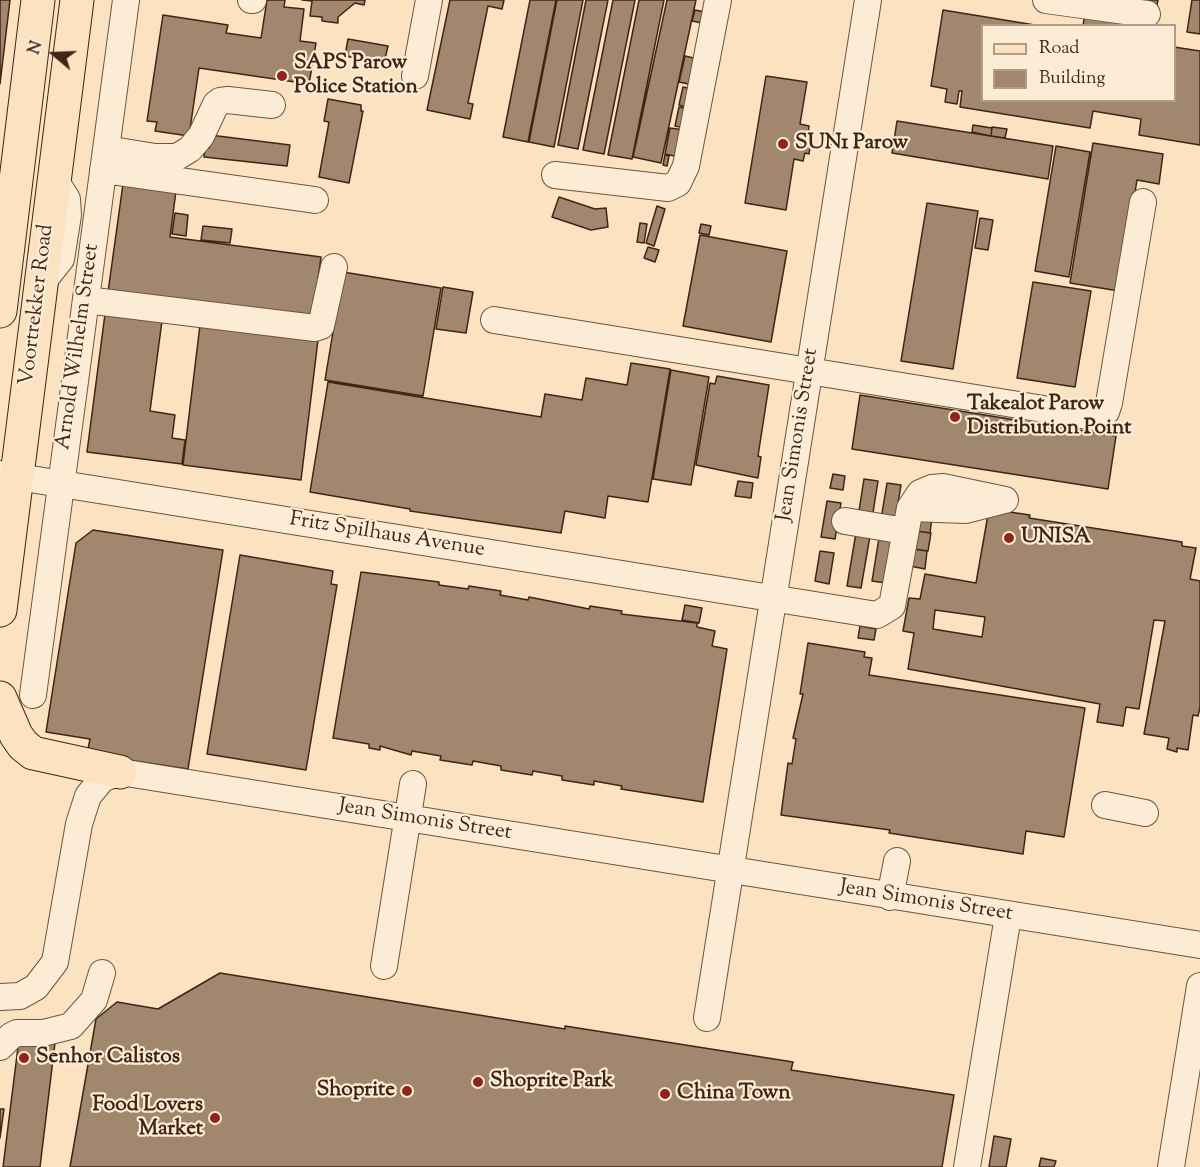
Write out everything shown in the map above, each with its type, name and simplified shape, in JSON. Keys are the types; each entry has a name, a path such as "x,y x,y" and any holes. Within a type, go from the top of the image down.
{"main road":[{"name":"Voortrekker Road","path":"0,310 10,145 38,0"},
{"name":"Voortrekker Road","path":"0,610 8,475 40,285 77,0"},
{"path":"0,698 16,735 23,746 33,753 120,772"}],"street":[{"name":"Arnold Wilhelm Street","path":"33,695 126,0"},
{"path":"416,76 429,0"},
{"path":"555,175 668,188 678,183 686,166 718,0"},
{"path":"1046,0 1093,3 1147,14"},
{"name":"Jean Simonis Street","path":"729,871 774,600 862,1"},
{"path":"104,160 177,157 190,149 201,136 216,104 220,101 272,105"},
{"path":"104,160 315,200"},
{"path":"494,320 1099,418 1109,403 1143,202"},
{"path":"86,300 315,328 321,326 334,267"},
{"name":"Fritz Spilhaus Avenue","path":"8,475 774,600 877,615 886,612 892,606 895,596 908,520 844,521"},
{"path":"0,997 20,996 36,987 55,962 80,824 88,796 102,779 120,772"},
{"name":"Jean Simonis Street","path":"120,772 1200,945"},
{"path":"384,966 413,784"},
{"path":"1105,805 1145,813"},
{"path":"890,897 897,861"},
{"path":"706,1018 729,871"},
{"path":"967,1167 1008,916"},
{"path":"0,1047 17,1033 43,1033 71,1026 90,1006 102,973"},
{"path":"1171,1167 1200,986"}],"building":[{"path":"0,0 10,0 0,84"},
{"name":"SAPS Parow Police Station","path":"267,0 285,0 284,7 304,9 300,41 316,43 309,84 199,68 189,136 155,131 157,122 147,121 163,15 228,25 226,33 261,38"},
{"path":"302,0 365,0 364,5 355,3 338,17 338,23 322,21 322,17 310,16 312,1"},
{"path":"450,0 504,0 502,9 488,6 468,103 473,104 470,119 427,110"},
{"path":"530,0 556,0 528,142 503,137"},
{"path":"557,0 583,0 554,147 529,142"},
{"path":"586,0 608,0 578,149 558,145"},
{"path":"613,0 635,0 604,154 583,150"},
{"path":"639,0 664,0 632,159 608,155"},
{"path":"667,0 696,0 661,163 633,157"},
{"path":"1130,0 1158,0 1157,5"},
{"path":"1192,0 1200,0 1200,34 1187,32"},
{"path":"695,10 705,12 702,23 692,21"},
{"path":"943,10 1029,24 981,24 981,102 1176,102 1176,47 1200,51 1200,145 1139,135 1141,119 1093,111 1090,128 960,107 962,91 959,91 957,104 945,102 947,89 931,86"},
{"path":"1085,12 1155,24 1083,24"},
{"path":"348,39 388,46 384,63 345,56"},
{"path":"685,56 698,59 693,85 679,82"},
{"name":"SUN1 Parow","path":"766,76 807,82 800,124 809,126 808,135 812,136 809,154 805,153 803,161 794,159 786,210 745,203"},
{"path":"683,87 693,89 689,108 679,105"},
{"path":"328,99 361,105 361,111 363,111 349,183 319,177 329,122 324,121"},
{"path":"679,107 689,109 685,128 675,126"},
{"path":"897,121 1053,146 1048,179 892,153"},
{"path":"973,125 992,128 991,136 972,132"},
{"path":"992,127 1007,129 1005,138 991,136"},
{"path":"670,128 684,130 679,157 665,154"},
{"path":"210,135 290,145 287,166 204,157 205,147 209,148"},
{"path":"1093,143 1163,154 1159,184 1137,180 1119,291 1070,283"},
{"path":"1056,146 1090,152 1069,277 1035,271"},
{"path":"665,155 669,156 667,166 663,165"},
{"path":"123,184 176,191 170,237 321,257 313,319 108,292"},
{"path":"559,197 595,209 606,208 608,227 591,230 552,217"},
{"path":"927,203 978,211 953,369 901,361"},
{"path":"657,206 665,209 654,246 646,243"},
{"path":"175,213 188,215 186,236 172,234"},
{"path":"980,218 993,220 988,250 975,248"},
{"path":"640,223 647,224 644,243 637,242"},
{"path":"701,224 711,226 709,235 699,233"},
{"path":"203,226 232,229 230,243 201,240"},
{"path":"700,235 787,251 771,342 683,326"},
{"path":"648,247 659,250 655,262 644,258"},
{"path":"343,272 441,288 423,396 325,380"},
{"path":"1033,282 1091,291 1075,387 1017,378"},
{"path":"443,287 473,292 466,333 436,329"},
{"path":"105,314 162,321 150,411 175,415 172,438 185,440 182,464 87,452"},
{"path":"200,325 318,340 301,480 183,465"},
{"path":"631,363 670,369 648,502 608,496 605,518 565,511 561,533 410,511 410,509 310,492 328,382 541,417 545,394 582,400 586,378 627,385"},
{"path":"671,370 709,377 691,485 653,479"},
{"path":"717,376 769,385 758,456 761,457 758,478 696,465 710,383 715,384"},
{"path":"860,395 1116,436 1108,489 852,449"},
{"path":"833,474 845,476 843,490 830,488"},
{"path":"864,479 878,481 872,519 858,517"},
{"path":"738,481 753,483 751,498 735,496"},
{"path":"887,483 901,485 895,521 881,519"},
{"path":"827,501 841,503 835,539 821,537"},
{"path":"989,509 1030,515 1029,518 1182,542 1182,546 1196,548 1190,579 1200,581 1200,707 1198,716 1193,715 1188,750 1177,748 1177,752 1167,749 1169,738 1144,734 1165,621 1154,620 1139,709 1126,707 1123,726 1097,722 1100,704 908,669 914,633 903,631 909,598 920,599 925,574 976,583","holes":["935,610 985,617 982,637 933,629"]},
{"path":"920,515 932,517 930,533 917,531"},
{"path":"93,530 223,550 188,769 87,754 90,739 46,732 76,543"},
{"path":"916,531 931,533 928,551 913,549"},
{"path":"856,533 870,536 861,588 847,586"},
{"path":"879,538 893,540 886,583 872,581"},
{"path":"913,549 927,551 925,569 910,566"},
{"path":"820,551 834,553 829,584 815,581"},
{"path":"240,555 333,571 331,584 337,585 306,770 207,754"},
{"path":"361,572 439,582 439,585 468,589 469,586 501,591 500,595 528,600 529,597 589,609 590,606 622,611 621,614 697,623 697,627 715,631 712,646 727,649 703,802 621,789 622,786 594,781 594,785 562,780 562,776 533,771 532,775 501,770 501,766 473,761 472,765 440,760 441,756 412,751 411,755 380,746 380,750 369,748 369,744 333,738"},
{"path":"685,605 702,608 699,623 682,620"},
{"path":"860,626 876,629 874,640 858,638"},
{"path":"808,643 865,652 864,657 872,658 869,675 1085,708 1064,837 1026,831 1023,854 889,833 890,830 781,815 788,763 792,764 796,739 793,738 803,694 800,694"},
{"name":"Shoprite Park","path":"220,973 565,1029 565,1026 793,1062 791,1070 954,1095 942,1167 70,1167 96,1019 117,1002 158,1009"},
{"path":"19,1039 55,1043 40,1167 3,1167"},
{"path":"0,1109 4,1109 0,1138"},
{"path":"994,1136 1011,1139 1006,1167 989,1167"},
{"path":"1041,1158 1056,1161 1054,1167 1039,1167"}],"place":[{"name":"SAPS Parow Police Station","path":"282,76"},
{"name":"SUN1 Parow","path":"783,144"},
{"name":"Takealot Parow Distribution Point","path":"955,417"},
{"name":"UNISA","path":"1009,538"},
{"name":"Senhor Calistos","path":"24,1058"},
{"name":"Shoprite Park","path":"478,1082"},
{"name":"Shoprite","path":"407,1091"},
{"name":"China Town","path":"665,1094"},
{"name":"Food Lovers Market","path":"215,1118"}]}
